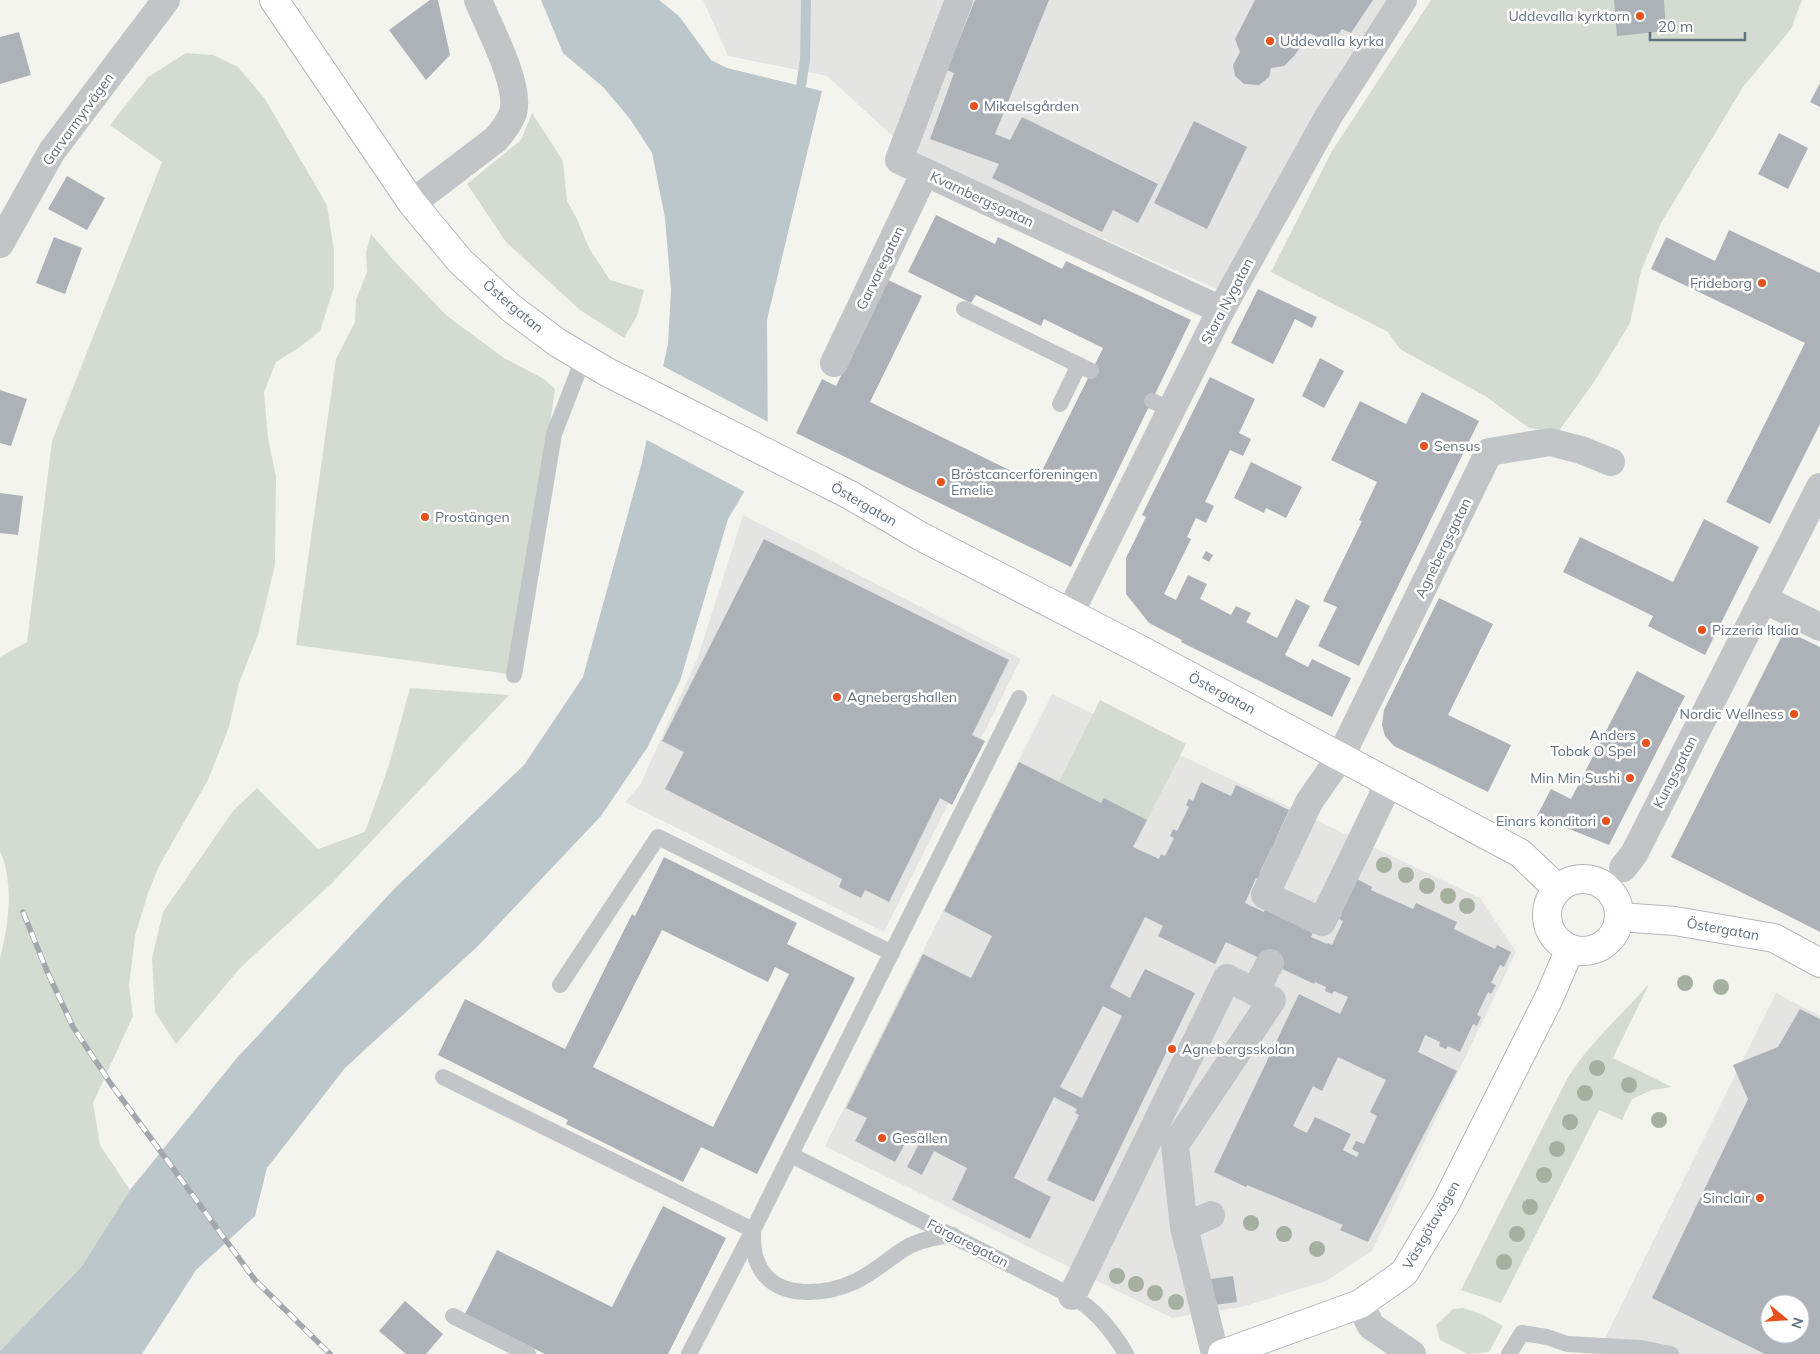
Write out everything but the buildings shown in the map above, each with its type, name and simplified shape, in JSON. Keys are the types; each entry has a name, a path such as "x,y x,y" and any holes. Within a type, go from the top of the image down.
{"street":[{"name":"Garvarmyrvägen","path":"0,244 52,151 166,0"},
{"name":"Östergatan","path":"274,0 344,106 412,203 460,261 511,308 595,365 850,495 920,536 1341,756 1520,853 1558,889"},
{"path":"412,203 496,139 507,127 513,112 512,80 478,0"},
{"name":"Kvarnbergsgatan","path":"959,0 899,160 1221,310"},
{"name":"Stora Nygatan","path":"1070,613 1162,405 1221,310 1328,117 1403,0"},
{"name":"Garvaregatan","path":"834,363 925,172"},
{"name":"Agnebergsgatan","path":"1341,756 1489,452 1550,442 1581,450 1611,462"},
{"name":"Kungsgatan","path":"1623,868 1634,854 1820,487"},
{"path":"1763,599 1820,627"},
{"path":"1341,756 1309,802 1264,895 1294,912 1322,922 1355,865 1390,782"},
{"path":"1592,880 1612,894 1618,905 1619,917 1611,938 1603,946 1581,952 1570,949 1560,943 1552,934 1548,923 1547,911 1551,899 1558,889 1568,882 1592,880"},
{"name":"Östergatan","path":"1619,917 1675,921 1774,938 1820,963"},
{"name":"Västgötavägen","path":"1222,1354 1360,1304 1404,1273 1446,1203 1549,998 1570,949"},
{"path":"1255,992 1270,963"},
{"path":"1072,1296 1164,1138 1272,1000 1227,978 1164,1138 1215,1354"},
{"path":"1184,1227 1211,1216"},
{"path":"1360,1304 1371,1326 1412,1354"}],"lane":[{"path":"964,309 1085,368 1060,404"},
{"path":"514,675 554,434 595,365"},
{"path":"689,1354 791,1155 1019,698"},
{"path":"560,985 658,837 892,952"},
{"path":"443,1077 753,1230"},
{"name":"Färgaregatan","path":"791,1155 953,1235 1088,1305 1108,1326 1126,1354"},
{"path":"753,1230 754,1250 759,1267 769,1281 786,1289 800,1292 835,1289 854,1283 909,1246 931,1237 953,1235"},
{"path":"453,1316 528,1354"},
{"path":"1509,1354 1522,1333 1547,1337 1567,1344 1641,1348 1671,1354"}],"shaded area":[{"path":"541,0 659,0 679,16 711,60 727,68 822,91 767,320 768,452 728,519 680,681 647,748 601,816 477,947 345,1068 267,1168 255,1216 196,1270 142,1354 0,1354 0,1351 82,1266 130,1190 236,1059 396,887 524,765 583,677 641,466 668,344 671,290 665,218 652,153 630,119 604,88 563,53"},
{"path":"703,0 1389,0 1219,290 911,153 827,76 728,56"},
{"path":"1431,0 1802,0 1791,29 1743,87 1661,223 1641,271 1630,323 1594,382 1558,432 1529,428 1485,396 1400,349 1388,332 1271,272 1332,151"},
{"path":"186,53 213,55 238,67 265,99 327,205 334,251 334,287 320,331 276,362 264,392 268,438 276,477 275,565 258,635 239,683 229,727 208,780 159,866 148,893 135,936 129,986 133,1016 93,1103 100,1145 130,1190 82,1266 0,1351 0,958 8,918 9,890 0,851 0,657 27,642 52,441 162,162 110,125 148,77"},
{"path":"532,113 563,161 567,201 589,248 610,280 644,290 637,316 624,338 580,310 506,242 467,184 521,140"},
{"name":"Prostängen","path":"371,234 447,316 504,358 544,379 555,389 515,675 296,645 336,359 355,322 356,300 367,272 366,253"},
{"name":"Agnebergshallen","path":"743,515 1021,659 884,932 625,802 640,785 698,657"},
{"path":"410,688 509,695 332,883 241,967 176,1044 155,1012 152,958 163,912 233,811 257,788 318,849 365,832 389,765"},
{"name":"Agnebergsskolan","path":"1052,694 1480,898 1516,952 1372,1251 1326,1281 1242,1307 1172,1318 825,1146"},
{"path":"1100,700 1186,744 1147,820 1104,798 1101,803 1059,782"},
{"path":"1649,984 1613,1058 1672,1087 1652,1090 1632,1099 1622,1120 1599,1110 1501,1303 1461,1290 1567,1079 1595,1042"},
{"name":"Sinclair","path":"1776,993 1820,1016 1820,1354 1606,1354 1599,1350"},
{"path":"1463,1308 1483,1315 1503,1326 1489,1352 1468,1354 1440,1340 1436,1325 1453,1309"}],"pier":[{"path":"661,365 770,423 770,453 747,493 645,439"}],"waterway":[{"path":"801,86 805,60 806,0"}],"railway":[{"path":"23,912 47,971 73,1027 111,1084 255,1280 330,1354"}],"place":[{"name":"Uddevalla kyrktorn","path":"1640,16"},
{"name":"Uddevalla kyrka","path":"1270,41"},
{"name":"Mikaelsgården","path":"974,106"},
{"name":"Frideborg","path":"1762,283"},
{"name":"Sensus","path":"1424,446"},
{"name":"Bröstcancerföreningen Emelie","path":"941,482"},
{"name":"Prostängen","path":"425,517"},
{"name":"Pizzeria Italia","path":"1702,630"},
{"name":"Agnebergshallen","path":"837,697"},
{"name":"Nordic Wellness","path":"1794,714"},
{"name":"Anders Tobak O Spel","path":"1646,743"},
{"name":"Min Min Sushi","path":"1630,778"},
{"name":"Einars konditori","path":"1606,821"},
{"name":"Agnebergsskolan","path":"1172,1049"},
{"name":"Gesällen","path":"882,1138"},
{"name":"Sinclair","path":"1760,1198"}]}
